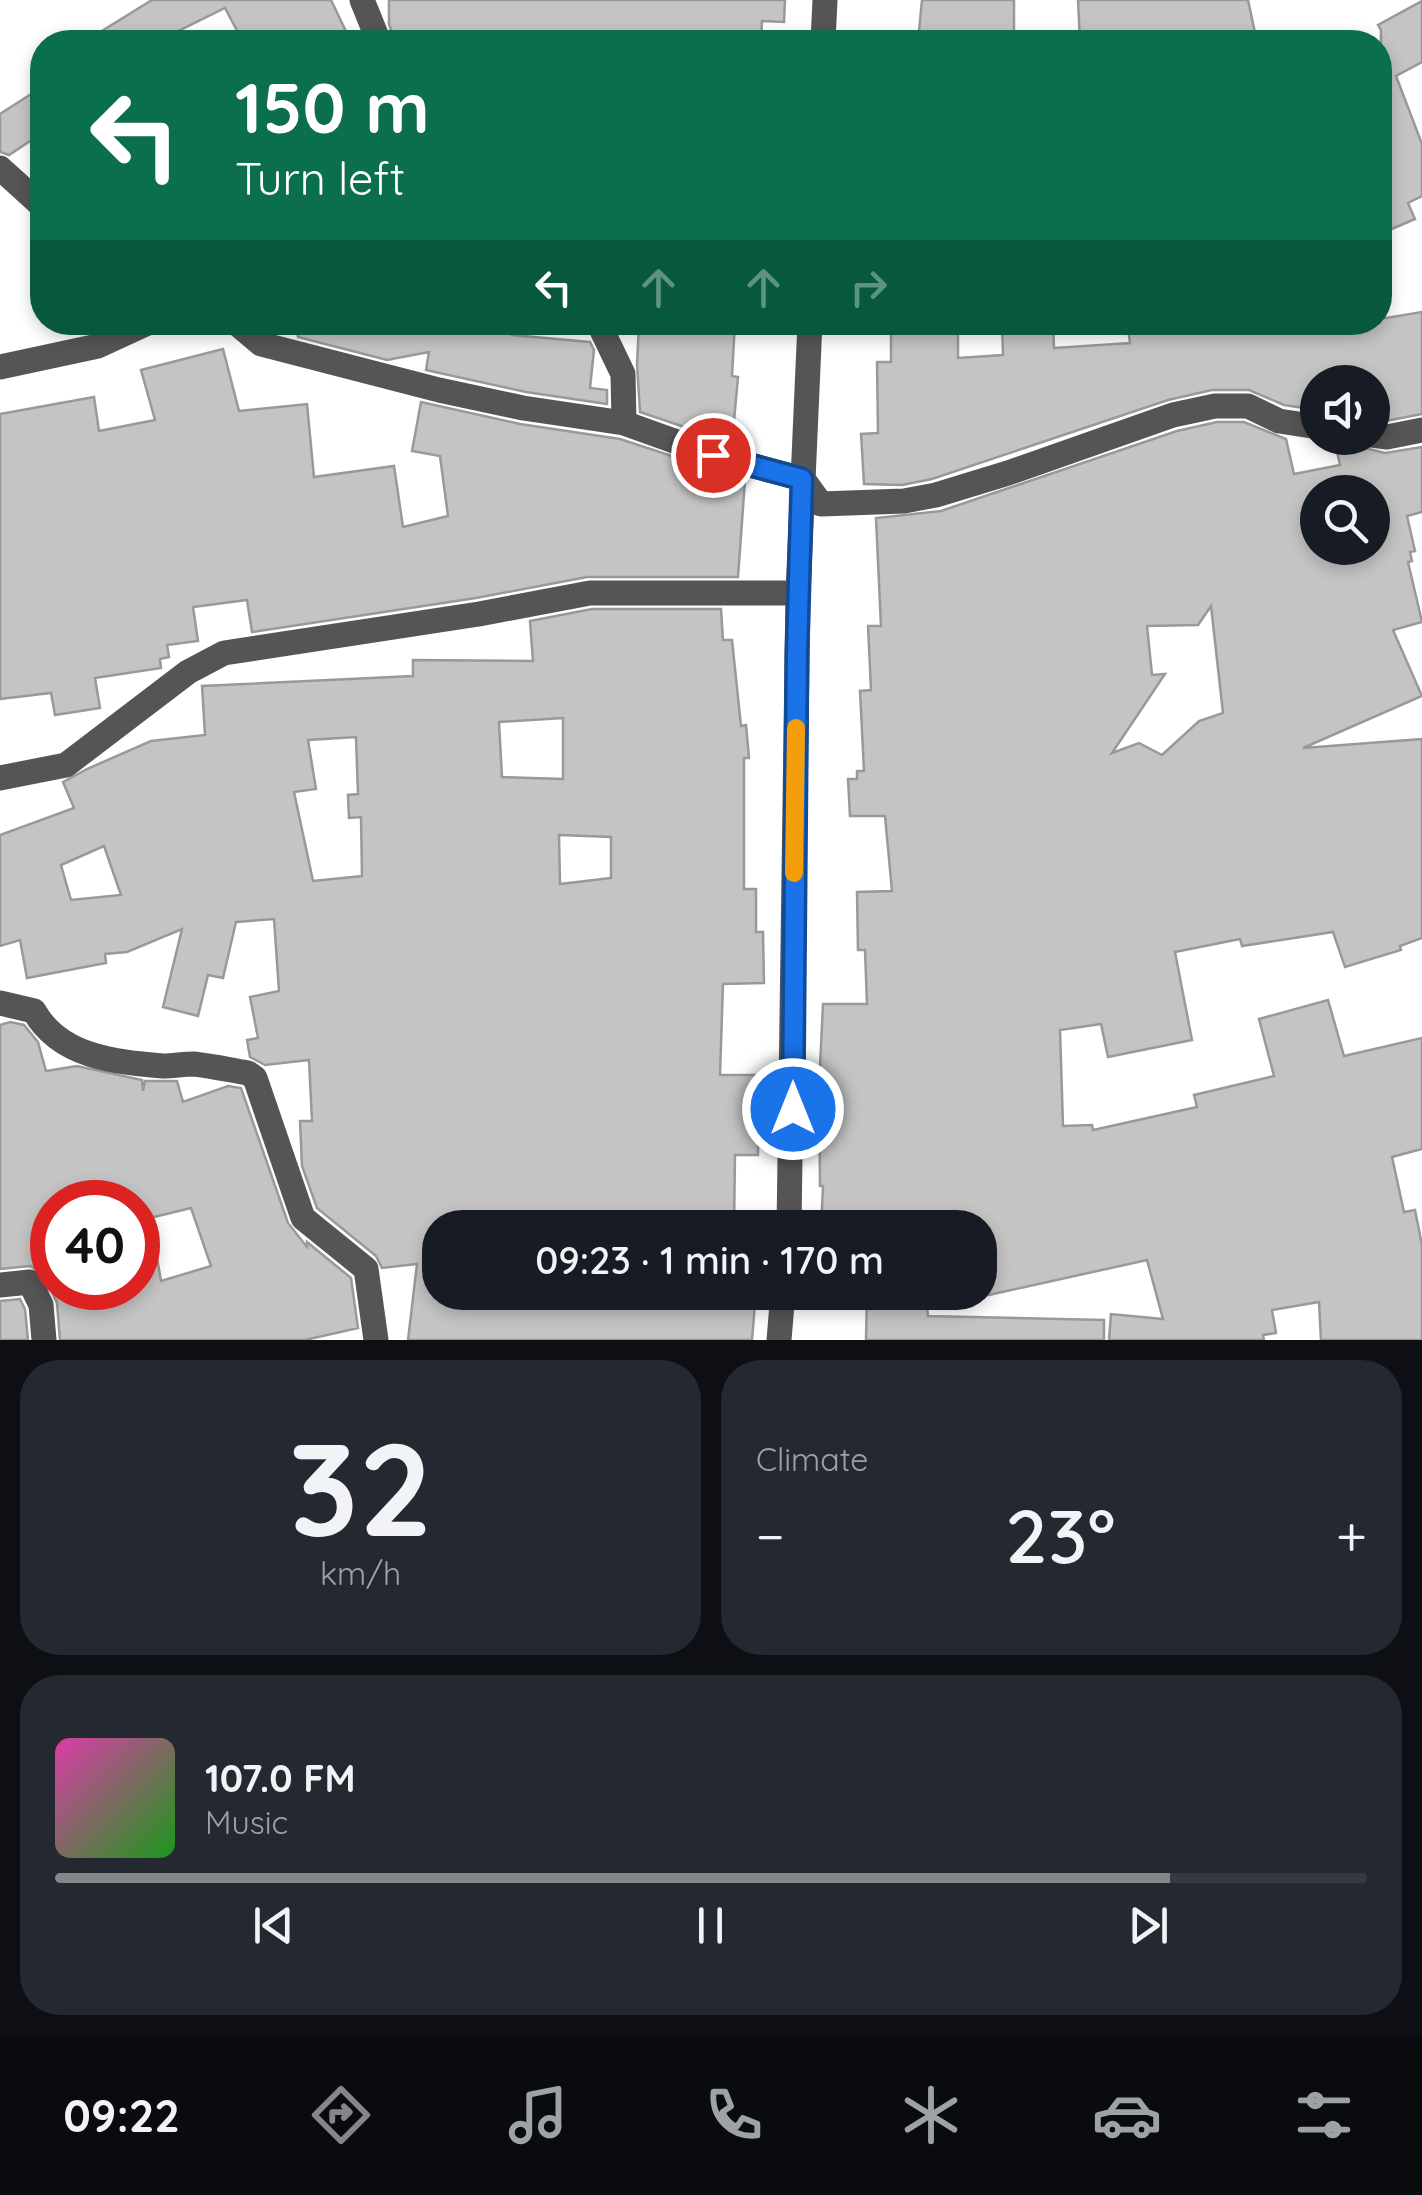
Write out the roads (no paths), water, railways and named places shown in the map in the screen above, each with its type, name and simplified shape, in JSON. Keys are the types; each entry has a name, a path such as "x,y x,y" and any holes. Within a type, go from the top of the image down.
{"street":[{"path":"362,0 374,30"},
{"path":"824,30 826,0"},
{"path":"0,168 30,195"},
{"path":"0,367 98,346 122,335"},
{"path":"250,335 261,344 439,390 624,424 713,455 802,479 820,504 904,502 972,485 1173,415 1215,406 1248,406 1279,421 1300,424"},
{"path":"604,335 623,374 624,424"},
{"path":"789,1210 798,593 809,335"},
{"path":"1390,437 1422,430"},
{"path":"0,778 66,765 188,672 224,653 590,593 798,593"},
{"path":"0,1002 34,1011 41,1024 74,1050 100,1059 165,1066 192,1064 248,1073 254,1078 303,1218 366,1268 376,1340"},
{"path":"0,1285 30,1282 41,1305 44,1340"},
{"path":"779,1340 782,1310"}]}
